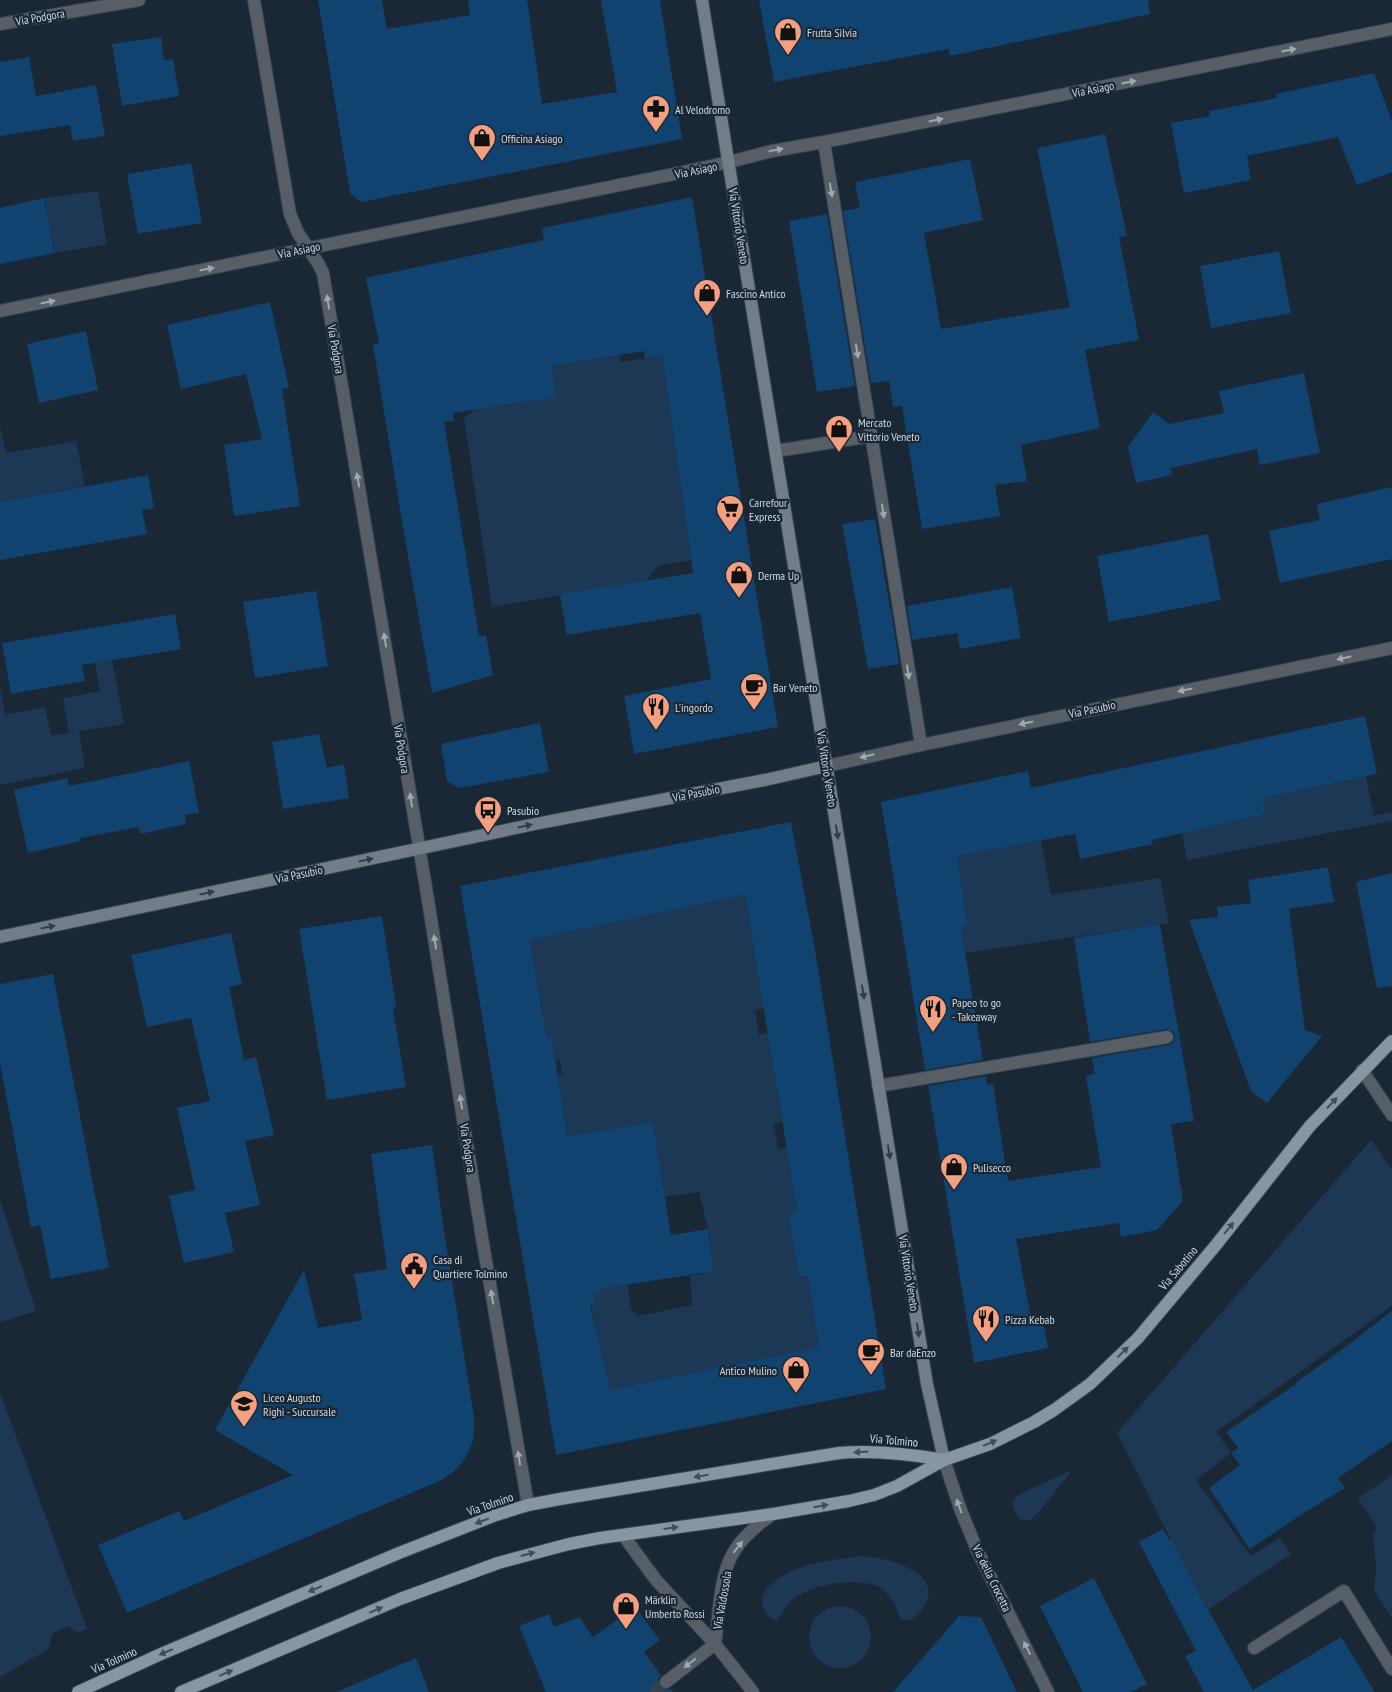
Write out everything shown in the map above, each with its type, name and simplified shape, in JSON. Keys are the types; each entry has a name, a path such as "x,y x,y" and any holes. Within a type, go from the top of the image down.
{"main road":[{"name":"Via Sabotino","path":"944,1460 990,1444 1034,1422 1074,1397 1115,1361 1138,1338 1210,1252 1310,1126 1392,1040"},
{"name":"Via Tolmino","path":"78,1692 160,1654 399,1553 528,1505 839,1453 889,1452 944,1460"},
{"path":"181,1692 400,1599 498,1563 560,1546 600,1538 773,1514 849,1501 874,1495 897,1486 944,1460"}],"street":[{"name":"Via Podgora","path":"0,24 139,0"},
{"name":"Via Podgora","path":"254,0 290,214 298,233 323,273 528,1505"},
{"name":"Via Vittorio Veneto","path":"702,0 927,1384 944,1460"},
{"name":"Via Asiago","path":"0,311 674,174 772,151 1392,29"},
{"path":"824,142 921,745"},
{"path":"776,452 871,436"},
{"name":"Via Pasubio","path":"0,937 419,848 765,780 921,745 1392,648"},
{"path":"878,1086 1167,1037"},
{"path":"1362,1070 1392,1115"},
{"name":"Via della Crocetta","path":"944,1460 960,1508 977,1550 1048,1692"},
{"name":"Via Valdossola","path":"715,1644 722,1592 732,1555 760,1522 773,1514"},
{"name":"Via Valdossola","path":"623,1535 656,1580 715,1644 753,1692"},
{"path":"1254,1648 1344,1591 1392,1669"},
{"path":"666,1682 715,1644"}],"shaded area":[{"path":"98,191 107,244 55,253 44,198"},
{"path":"619,355 620,362 662,356 691,560 658,566 647,580 492,607 464,417 551,366"},
{"path":"0,426 6,453 76,441 85,486 0,502"},
{"path":"111,654 124,724 79,731 85,768 0,785 0,687 5,715 45,707 51,735 69,733 63,698 100,691 94,658"},
{"path":"1289,765 1295,791 1366,776 1374,816 1392,812 1392,821 1187,860 1182,833 1265,814 1257,773"},
{"path":"1041,840 1051,895 1160,878 1169,923 965,953 961,927 968,924 957,856"},
{"path":"745,895 764,1008 755,1010 759,1035 768,1033 782,1122 774,1124 778,1149 787,1148 797,1211 788,1214 799,1276 808,1276 817,1331 844,1342 599,1393 597,1336 591,1305 596,1305 594,1293 600,1292 597,1272 619,1228 631,1309 638,1316 692,1305 690,1276 714,1271 708,1229 699,1192 665,1197 653,1122 567,1136 557,1075 562,1074 560,1060 556,1061 552,1038 547,1038 530,939"},
{"path":"1371,1140 1392,1170 1392,1306 1216,1432 1231,1453 1196,1480 1251,1556 1280,1538 1291,1554 1208,1610 1117,1433"},
{"path":"0,1199 36,1311 0,1322"},
{"path":"0,1392 87,1629 78,1633 67,1626 52,1634 49,1649 0,1677"},
{"path":"1072,1470 1040,1511 1029,1521 1020,1519 1013,1509 1013,1500 1018,1495"},
{"path":"1392,1475 1392,1618 1374,1590 1376,1568 1373,1534 1377,1527 1358,1498"},
{"path":"859,1556 894,1562 918,1574 926,1582 929,1592 926,1603 920,1612 911,1619 902,1620 892,1600 882,1589 873,1585 849,1582 823,1586 800,1594 790,1602 776,1620 765,1611 762,1600 765,1591 769,1586 792,1571 824,1561"},
{"path":"834,1606 846,1606 862,1615 869,1625 871,1637 869,1649 862,1659 846,1668 834,1668 823,1663 814,1654 809,1643 809,1631 814,1620 823,1611"}],"building":[{"path":"318,0 382,0 387,29 470,15 468,0 527,0 542,104 617,92 601,0 660,0 682,139 361,202 350,193"},
{"path":"759,0 1148,0 1150,14 950,56 948,49 774,82"},
{"path":"161,37 164,60 173,59 179,96 122,106 112,44"},
{"path":"29,57 36,96 96,85 105,136 73,141 70,125 0,136 0,62"},
{"path":"1374,73 1392,121 1392,172 1357,185 1338,137 1247,156 1251,180 1184,193 1171,123 1210,116 1209,111 1277,98 1276,94"},
{"path":"1105,134 1127,236 1119,237 1139,340 1085,350 1100,428 1021,445 1027,481 995,485 1000,516 922,529 902,406 893,407 889,381 871,383 843,211 860,208 855,182 970,159 983,220 924,233 941,329 1070,307 1037,148"},
{"path":"191,163 202,223 138,234 127,174"},
{"path":"692,197 778,727 634,754 624,696 711,679 700,613 567,635 560,594 693,573 662,356 645,358 644,351 551,366 556,397 453,413 454,421 444,422 479,636 486,635 493,675 432,693 373,344 379,343 366,278 544,240 542,228"},
{"path":"44,198 55,253 0,264 0,208"},
{"path":"827,214 855,386 817,392 789,221"},
{"path":"1279,251 1291,313 1211,328 1200,266"},
{"path":"270,302 289,388 282,389 300,506 234,516 224,445 262,439 246,374 181,389 167,325"},
{"path":"86,331 98,390 39,403 27,344"},
{"path":"1304,373 1320,453 1260,465 1257,449 1171,468 1172,475 1136,483 1128,447 1153,412 1169,424 1224,413 1219,391"},
{"path":"148,475 154,508 142,510 147,534 0,560 0,502"},
{"path":"1392,487 1392,559 1280,583 1269,531 1320,520 1317,504"},
{"path":"875,519 899,664 868,669 842,524"},
{"path":"1208,534 1221,600 1109,622 1097,556"},
{"path":"1012,587 1021,638 960,649 957,633 912,640 907,606"},
{"path":"316,591 328,666 255,678 243,602"},
{"path":"175,614 181,649 82,665 85,681 11,694 2,643"},
{"path":"1365,716 1377,774 1262,798 1266,814 1152,840 1153,844 1080,859 1075,834 957,856 968,925 961,927 983,1060 925,1070 881,802 1028,771 1031,788"},
{"path":"540,723 549,772 459,788 447,781 441,744"},
{"path":"319,734 327,768 344,764 349,798 283,809 272,742"},
{"path":"189,761 199,813 185,815 186,824 140,834 139,827 80,838 81,841 28,853 14,790 67,778 69,786"},
{"path":"791,822 815,950 886,1389 556,1455 460,886","holes":["745,895 797,1211 788,1214 799,1277 808,1276 819,1347 610,1390 590,1305 596,1305 594,1293 600,1292 600,1289 714,1271 708,1229 671,1235 653,1122 567,1136 552,1038 547,1038 530,940"]},
{"path":"1328,867 1334,902 1289,909 1305,1030 1322,1036 1267,1103 1251,1091 1189,920 1218,917 1217,907 1251,903 1248,880"},
{"path":"1392,873 1392,986 1377,988 1356,882"},
{"path":"382,916 396,1007 393,1008 406,1087 327,1100 299,929"},
{"path":"1160,924 1194,1121 1171,1124 1183,1201 1157,1230 1121,1237 1119,1223 1016,1239 1031,1319 1042,1317 1048,1348 974,1363 928,1086 986,1076 987,1085 993,1084 1008,1181 1101,1167 1086,1076 1095,1074 1092,1058 1168,1045 1173,1043 1175,1036 1173,1031 1166,1029 1090,1042 1074,938"},
{"path":"231,933 242,984 229,987 244,1060 256,1057 274,1135 245,1141 260,1205 225,1213 234,1252 184,1263 169,1196 195,1190 177,1108 210,1101 191,1018 147,1027 131,955"},
{"path":"53,974 109,1268 51,1279 40,1225 31,1227 0,1064 0,984"},
{"path":"432,1145 474,1416 473,1441 463,1462 442,1480 127,1613 98,1545 179,1511 184,1521 293,1475 215,1430 304,1270 318,1328 362,1320 354,1274 387,1269 371,1154"},
{"path":"1392,1311 1392,1441 1338,1478 1345,1488 1250,1549 1209,1488 1240,1465 1231,1453 1238,1448 1226,1432 1296,1384"},
{"path":"1163,1529 1169,1540 1171,1539 1191,1579 1253,1690 1341,1637 1375,1692 1204,1692 1185,1656 1196,1651 1139,1542"},
{"path":"1094,1578 1147,1684 1130,1692 1083,1692 1040,1606"},
{"path":"635,1607 660,1640 644,1652 661,1675 658,1679 659,1687 663,1690 671,1689 673,1692 546,1692 519,1626 549,1614 554,1627 579,1617 593,1637"},
{"path":"959,1616 981,1617 1017,1692 893,1692"},
{"path":"416,1658 429,1692 336,1692"}],"tunnel":[{"path":"652,1692 666,1682"}],"place":[{"name":"Frutta Silvia","path":"788,56"},
{"name":"Al Velodromo","path":"656,133"},
{"name":"Officina Asiago","path":"482,162"},
{"name":"Fascino Antico","path":"707,317"},
{"name":"Mercato Vittorio Veneto","path":"839,453"},
{"name":"Carrefour Express","path":"730,533"},
{"name":"Derma Up","path":"739,599"},
{"name":"Bar Veneto","path":"754,711"},
{"name":"L'ingordo","path":"656,731"},
{"name":"Pasubio","path":"488,834"},
{"name":"Papeo to go - Takeaway","path":"933,1033"},
{"name":"Pulisecco","path":"954,1191"},
{"name":"Casa di Quartiere Tolmino","path":"414,1290"},
{"name":"Pizza Kebab","path":"986,1343"},
{"name":"Bar daEnzo","path":"871,1376"},
{"name":"Antico Mulino","path":"796,1394"},
{"name":"Liceo Augusto Righi - Succursale","path":"244,1428"},
{"name":"Märklin Umberto Rossi","path":"626,1630"}]}
